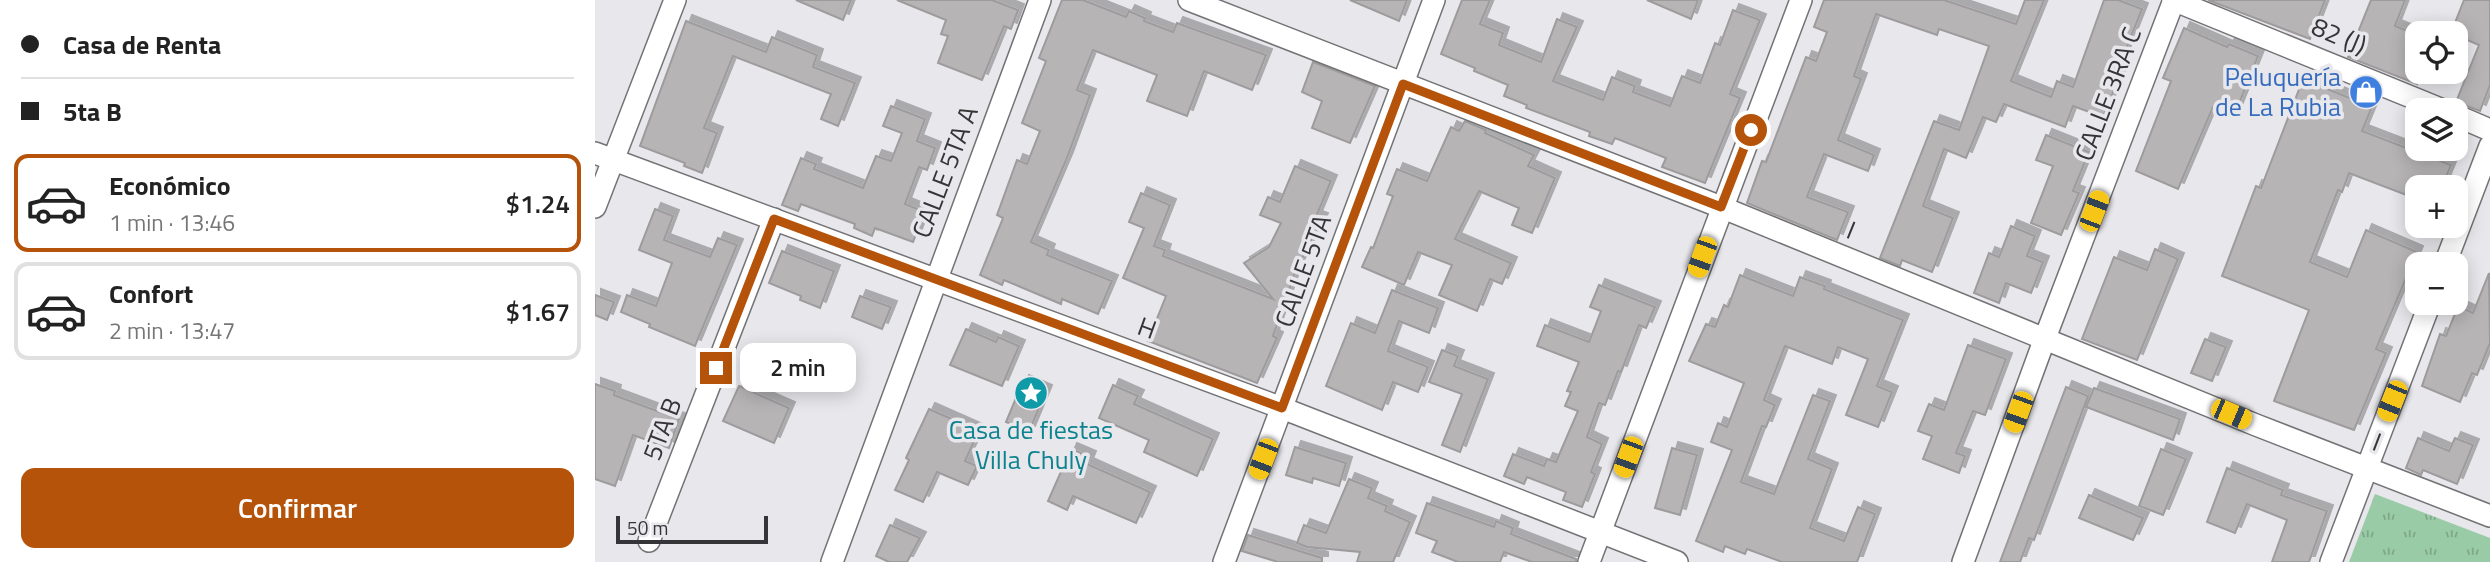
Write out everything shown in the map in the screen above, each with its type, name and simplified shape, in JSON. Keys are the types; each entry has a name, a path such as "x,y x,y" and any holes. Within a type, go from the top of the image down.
{"street":[{"path":"595,206 604,156 675,0"},
{"name":"CALLE 5TA A","path":"832,562 935,279 1041,0"},
{"name":"I","path":"1189,0 1721,207 2490,516"},
{"name":"CALLE 5TA","path":"1224,562 1434,0"},
{"path":"1589,562 1801,0"},
{"name":"82 (J)","path":"2174,0 2414,98"},
{"name":"CALLE 3RA C","path":"1963,562 2174,0"},
{"path":"2468,121 2490,130"},
{"path":"2450,252 2490,146"},
{"name":"H","path":"604,156 1282,408 1677,562"},
{"name":"5TA B","path":"649,541 774,219"},
{"path":"2331,562 2425,315"}],"green space":[{"path":"2375,494 2490,538 2490,562 2349,562"}],"building":[{"path":"796,0 851,0 843,20"},
{"path":"897,0 992,0 1018,10 1011,29 1004,26 982,80 938,63 948,36 941,34 946,20"},
{"path":"1062,0 1083,0 1126,17 1129,11 1145,18 1144,21 1173,32 1177,23 1266,55 1252,90 1204,71 1187,116 1147,101 1157,75 1093,50 1077,90 1090,95 1067,158 1031,242 1049,250 1047,255 1112,281 1098,314 1062,299 1061,304 1004,280 1002,285 980,275 1003,218 997,215 1017,160 1027,164 1040,131 1022,123 1046,61 1039,58"},
{"path":"1350,0 1407,0 1399,21"},
{"path":"1462,0 1490,0 1480,24 1503,33 1499,45 1541,62 1557,19 1577,27 1553,81 1603,100 1612,77 1635,86 1633,92 1670,106 1682,76 1700,83 1715,43 1720,45 1733,10 1760,20 1730,94 1740,98 1705,183 1662,167 1666,158 1615,138 1612,144 1589,136 1590,132 1526,108 1527,105 1504,96 1508,85 1441,54"},
{"path":"1647,0 1698,0 1691,19"},
{"path":"1824,0 1944,0 2016,24 2025,0 2044,0 2011,81 2051,97 2057,81 2073,87 2104,0 2118,0 2142,9 2118,69 2122,70 2103,117 2073,106 2065,127 2004,104 1996,122 1983,117 1966,158 1944,149 1923,206 1953,218 1932,272 1902,260 1900,266 1880,258 1934,121 1959,130 1989,46 1939,29 1937,35 1876,14 1854,76 1861,79 1838,140 1874,155 1868,171 1824,154 1807,197 1848,212 1837,240 1747,203 1762,161 1766,162 1806,57 1816,61 1827,32 1814,27"},
{"path":"2208,0 2325,0 2310,39"},
{"path":"2371,0 2405,0 2395,26 2405,30 2405,79 2348,57"},
{"path":"2464,0 2490,0 2490,85 2480,111 2468,106 2468,98 2458,98 2463,84 2468,84 2468,72 2479,45 2468,40 2468,21 2456,21"},
{"path":"686,21 766,52 772,37 817,55 813,67 855,83 838,126 821,119 831,94 733,56 704,128 717,133 702,173 684,166 685,163 640,146"},
{"path":"2184,28 2227,47 2229,44 2258,56 2234,116 2213,107 2178,189 2136,171 2171,81 2163,78"},
{"path":"1313,62 1375,86 1350,143 1312,128 1322,101 1302,92"},
{"path":"2303,79 2372,107 2362,131 2405,147 2405,161 2441,161 2451,165 2447,175 2405,175 2405,194 2349,173 2342,192 2338,190 2310,262 2347,277 2366,230 2417,252 2405,252 2405,280 2376,349 2386,353 2354,430 2274,401 2309,310 2222,276 2256,186 2261,188"},
{"path":"891,106 925,119 917,141 935,148 927,170 919,167 905,204 925,212 913,242 875,228 872,236 854,228 855,224 801,204 798,211 782,205 801,158 816,164 814,169 863,188 876,156 891,161 902,133 883,126"},
{"path":"1465,121 1534,155 1528,166 1555,178 1532,233 1512,225 1519,208 1479,191 1455,239 1511,263 1502,284 1490,279 1477,311 1439,295 1452,265 1418,252 1404,285 1362,267 1371,247 1373,248 1393,196 1387,194 1397,169 1427,181 1451,127 1459,131"},
{"path":"2046,135 2089,152 2073,191 2079,193 2061,235 2031,223 2053,166 2036,160"},
{"path":"1295,166 1331,181 1316,217 1322,219 1296,270 1273,336 1277,338 1257,383 1148,341 1166,296 1123,278 1144,228 1129,222 1141,193 1170,205 1154,246 1165,250 1163,256 1273,299 1244,263 1269,247 1281,223 1260,215 1268,197 1280,202"},
{"path":"655,209 673,216 664,240 710,257 718,238 737,245 695,346 621,312 627,295 656,306 672,263 639,250"},
{"path":"2011,226 2035,236 2027,256 2043,262 2031,293 2006,283 1999,303 1974,293 1989,253 1999,257"},
{"path":"2155,249 2178,259 2137,360 2082,339 2114,257 2147,270"},
{"path":"782,251 834,271 820,308 800,300 801,296 769,283"},
{"path":"2489,273 2490,343 2477,375 2472,373 2460,402 2422,386 2440,334 2446,336 2454,315 2468,315 2468,311 2473,313"},
{"path":"1740,275 1793,296 1800,277 1903,320 1877,386 1892,392 1878,427 1846,415 1868,359 1838,347 1832,364 1785,346 1764,400 1775,405 1766,427 1762,426 1741,482 1774,494 1813,395 1830,401 1808,459 1832,469 1810,528 1844,541 1858,507 1875,514 1857,562 1782,562 1747,549 1745,554 1725,546 1723,552 1696,541 1732,450 1711,442 1718,423 1727,427 1744,383 1689,361 1706,324 1715,327 1724,305 1728,307"},
{"path":"1599,285 1655,307 1646,328 1639,325 1605,405 1599,403 1587,437 1602,444 1591,472 1595,474 1582,507 1563,500 1566,492 1527,477 1524,484 1504,476 1513,454 1544,466 1547,459 1556,462 1578,411 1565,406 1571,392 1567,391 1579,362 1537,346 1545,325 1589,342 1601,311 1590,307"},
{"path":"1392,290 1438,308 1429,333 1399,321 1388,351 1428,367 1418,392 1393,382 1382,410 1326,386 1351,323 1375,333"},
{"path":"595,295 614,302 607,320 595,315"},
{"path":"860,296 891,307 882,329 852,317"},
{"path":"966,329 996,342 998,337 1019,346 1002,386 950,365"},
{"path":"2205,339 2226,347 2212,381 2191,373"},
{"path":"1968,345 2006,359 1985,415 1973,411 1956,453 1965,456 1959,473 1923,459 1932,436 1918,431 1929,404 1944,410"},
{"path":"1442,350 1458,356 1454,366 1488,379 1460,452 1442,445 1462,394 1429,382"},
{"path":"1023,381 1046,391 1029,432 1006,422"},
{"path":"595,384 615,391 614,395 679,419 669,448 633,435 615,486 595,479"},
{"path":"1113,385 1138,396 1134,404 1213,439 1197,476 1144,452 1149,440 1099,418"},
{"path":"739,386 789,408 774,443 723,421"},
{"path":"2066,387 2088,396 2034,540 2029,538 2020,562 2000,562"},
{"path":"2094,388 2180,419 2173,440 2086,407"},
{"path":"929,409 979,431 965,461 977,466 968,485 937,472 923,502 895,490 909,460 906,458"},
{"path":"2418,438 2449,451 2455,438 2473,445 2457,484 2423,470 2421,475 2406,468"},
{"path":"1295,447 1346,463 1339,486 1313,478 1312,483 1286,475"},
{"path":"1672,448 1697,455 1680,515 1655,508"},
{"path":"1071,449 1090,457 1087,464 1150,492 1136,523 1073,496 1067,510 1048,501"},
{"path":"2161,449 2186,459 2163,515 2139,506"},
{"path":"2227,468 2283,490 2281,495 2327,511 2309,562 2272,562 2287,520 2247,504 2235,533 2207,522"},
{"path":"1349,479 1372,488 1368,498 1387,506 1385,511 1410,522 1393,562 1357,562 1360,552 1307,547 1297,543 1304,525 1326,533"},
{"path":"2089,495 2143,518 2133,540 2079,518"},
{"path":"1427,503 1494,527 1496,521 1513,528 1511,534 1576,559 1576,562 1532,562 1504,552 1500,562 1458,562 1432,552 1437,541 1416,533"},
{"path":"890,525 920,538 907,562 889,562 876,556"},
{"path":"1248,535 1322,558 1322,562 1278,562 1242,551"}],"place":[{"name":"Peluquería de La Rubia","path":"2366,92"},
{"name":"Casa de fiestas Villa Chuly","path":"1031,393"}],"route":[{"path":"716,368 774,219 1282,408 1403,84 1721,207 1751,130"}]}
